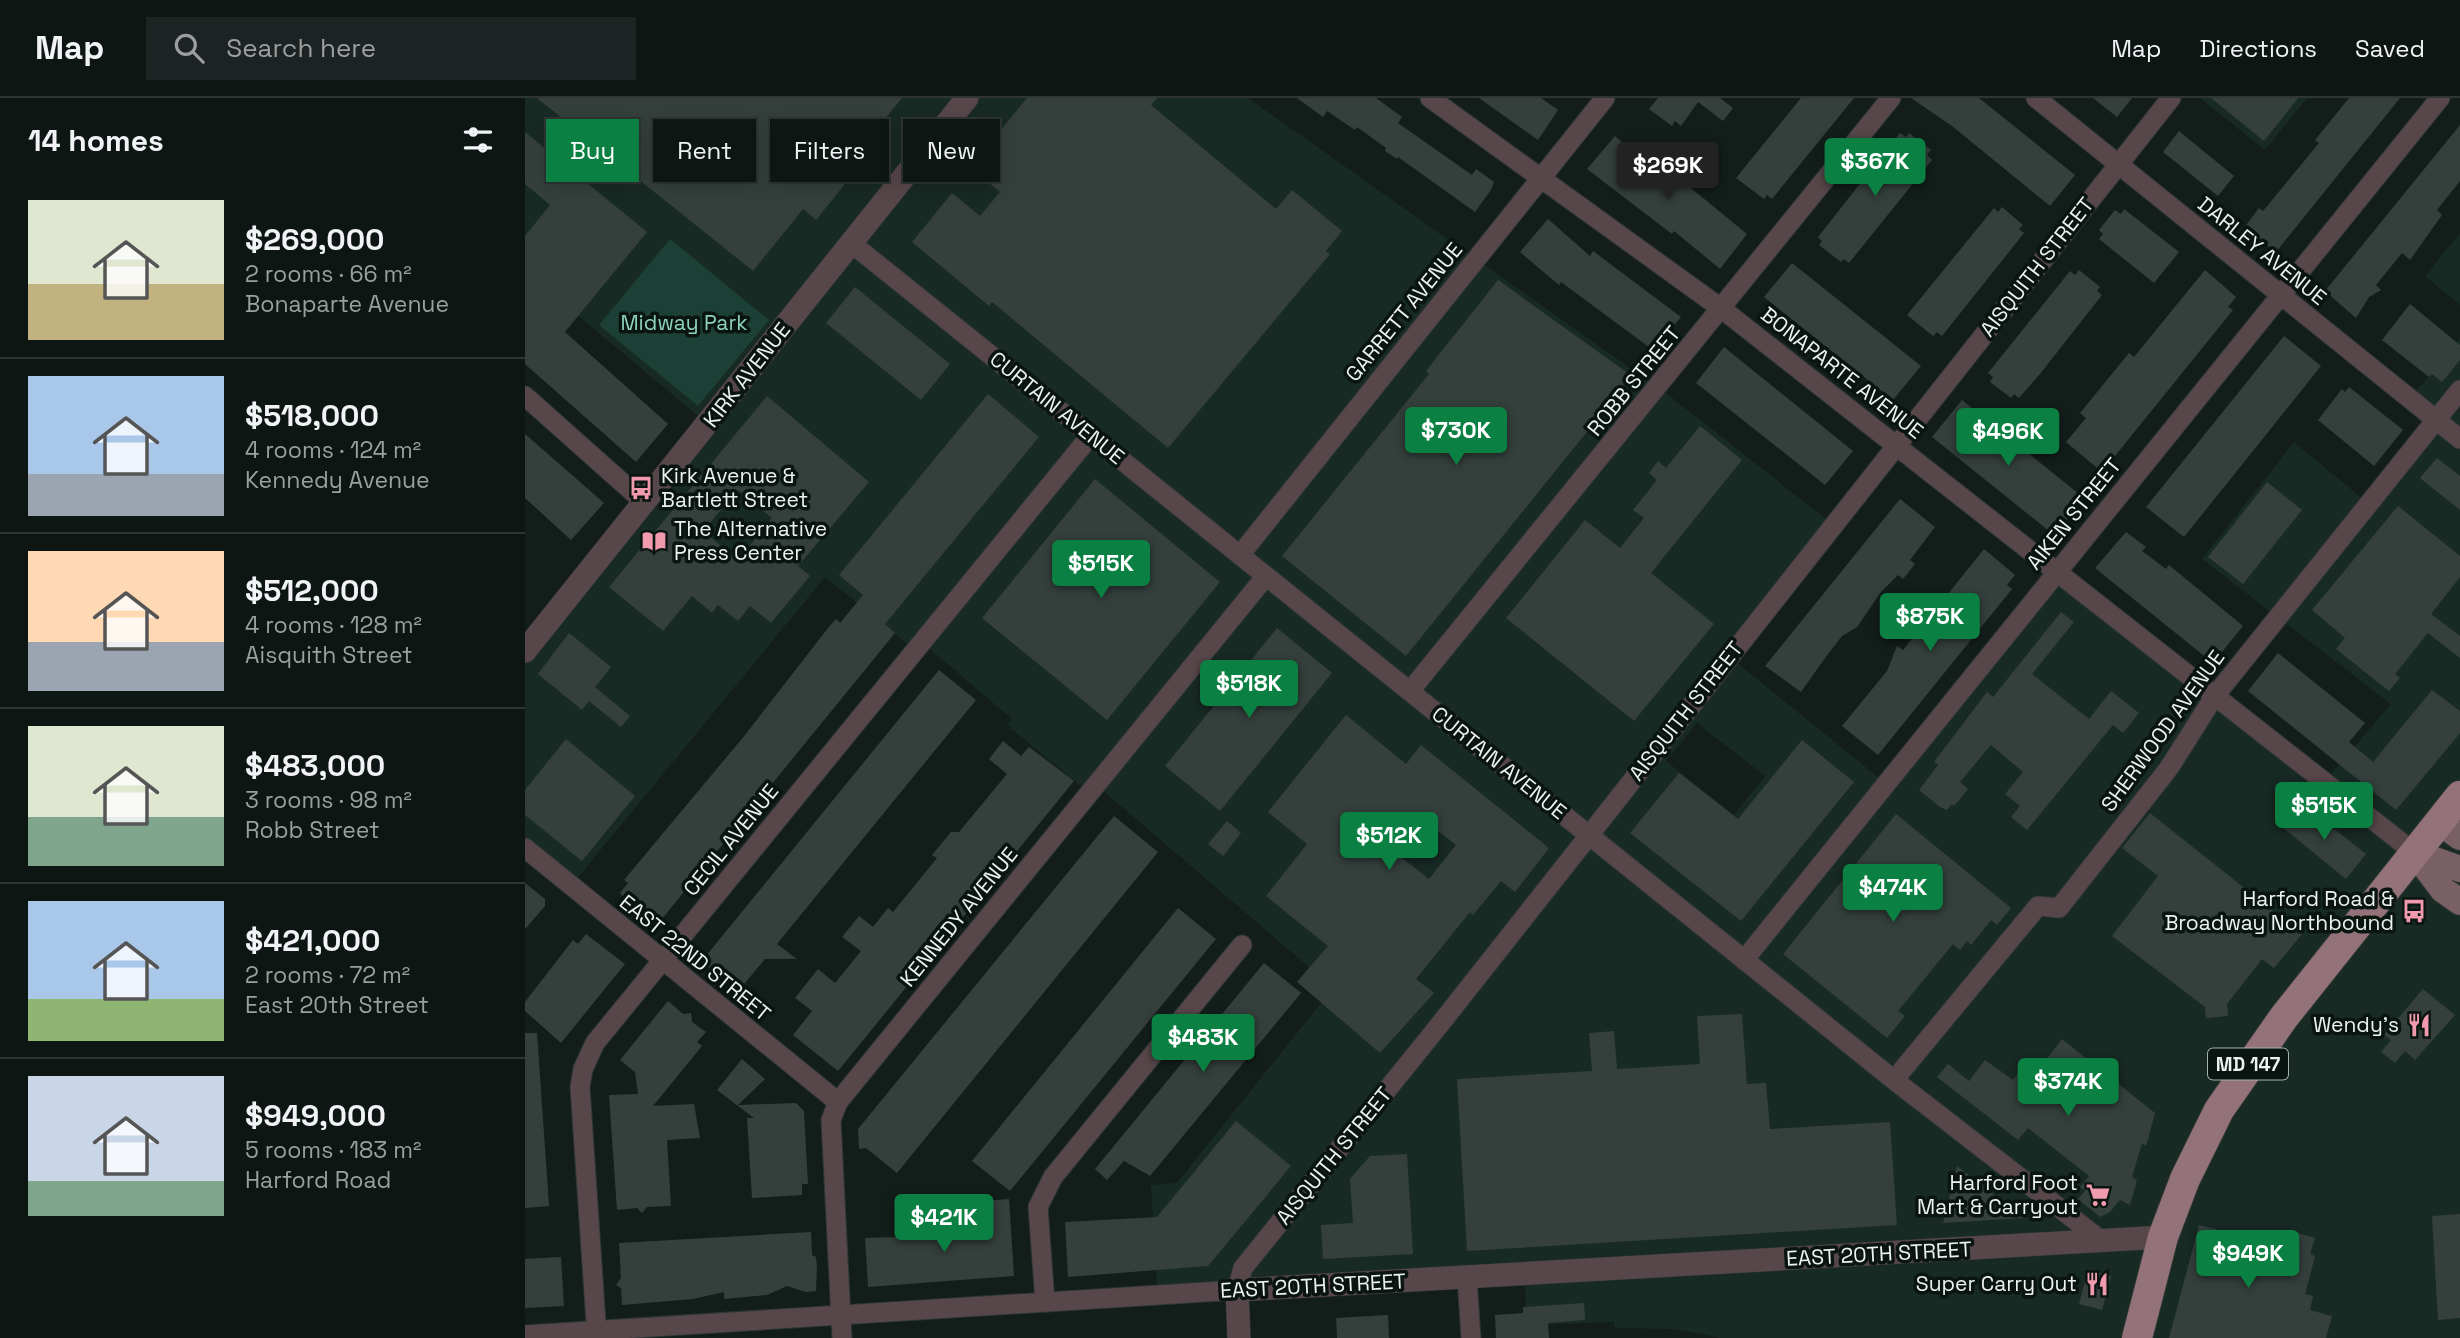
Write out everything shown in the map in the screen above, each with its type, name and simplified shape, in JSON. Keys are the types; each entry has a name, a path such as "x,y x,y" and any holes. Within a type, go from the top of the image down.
{"main road":[{"name":"MD 147","path":"2137,1338 2163,1237 2185,1180 2233,1085 2415,853 2450,830 2460,796"},
{"path":"2415,853 2460,869"},
{"path":"2415,853 2443,890 2460,902"}],"street":[{"name":"KIRK AVENUE","path":"525,651 967,98"},
{"name":"BONAPARTE AVENUE","path":"1430,98 1722,309 2415,853"},
{"name":"GARRETT AVENUE","path":"1240,555 1605,98"},
{"name":"ROBB STREET","path":"1410,691 1891,98"},
{"name":"DARLEY AVENUE","path":"2036,98 2460,439"},
{"name":"AISQUITH STREET","path":"1239,1338 1237,1290 1243,1268 2171,98"},
{"name":"AIKEN STREET","path":"1744,960 2440,98"},
{"name":"CURTAIN AVENUE","path":"851,243 1894,1080 2102,1241"},
{"name":"SHERWOOD AVENUE","path":"1894,1080 2038,906 2059,908 2169,768 2214,697 2460,390"},
{"path":"525,396 644,502"},
{"name":"CECIL AVENUE","path":"596,1334 580,1087 583,1069 594,1043 1091,435"},
{"name":"KENNEDY AVENUE","path":"842,1338 831,1120 838,1102 1266,576"},
{"name":"EAST 22ND STREET","path":"525,848 838,1102"},
{"path":"1045,1302 1038,1207 1053,1177 1242,945"},
{"path":"2102,1241 2163,1237"},
{"name":"EAST 20TH STREET","path":"525,1335 596,1334 1237,1290 2102,1241"},
{"path":"1467,1277 1471,1338"}],"shaded area":[{"path":"525,98 1248,98 1671,397 1835,526 1732,659 1888,785 2060,569 2325,781 2391,704 2202,559 2294,442 2370,505 2441,421 2412,396 2460,339 2460,1338 1721,1338 1675,1329 1615,1328 1614,1322 1526,1325 1525,1278 1158,1299 1151,1185 1176,1183 1180,1179 1322,1002 1299,980 1309,967 1101,789 1094,797 1007,725 1012,719 923,643 916,651 825,577 571,886 525,851 525,654 711,427 525,271","holes":["1697,723 1765,776 1734,815 1666,761"]},
{"path":"2200,98 2307,98 2265,150"},
{"path":"2460,233 2460,305 2425,276"}],"green space":[{"name":"Midway Park","path":"670,239 769,320 698,406 599,325"}],"building":[{"path":"537,98 902,98 885,119 770,119 770,182 847,182 816,220 803,209 753,271 639,180 639,119 563,119"},
{"path":"1027,98 1157,98 1151,105 1276,209 1292,190 1342,231 1326,251 1330,254 1168,448 992,302 989,306 912,242 952,193 980,216 1000,192 988,182 1000,182 1000,131"},
{"path":"1297,98 1376,98 1402,117 1398,123 1472,175 1476,169 1494,182 1491,190 1475,212 1398,157 1397,159 1385,151 1386,148 1357,127 1355,130 1327,111 1323,117"},
{"path":"1479,98 1541,98 1558,110 1538,140"},
{"path":"1658,98 1720,98 1733,108 1723,121 1698,102 1681,126 1675,121 1672,126 1649,109"},
{"path":"1801,98 1854,98 1772,199 1767,195 1764,199 1736,178"},
{"path":"1911,98 1979,98 2075,175 2050,206 1952,126"},
{"path":"2093,98 2132,98 2117,117"},
{"path":"2211,98 2298,98 2264,141"},
{"path":"2349,98 2400,98 2276,252 2244,228 2259,208 2263,211 2319,143 2315,140"},
{"path":"2460,125 2460,181 2437,210 2442,215 2410,260 2402,253 2376,285 2381,290 2369,297 2356,318 2325,291"},
{"path":"2179,131 2234,176 2218,196 2163,152"},
{"path":"525,132 546,149 546,182 586,182 647,232 565,332 668,424 636,462 525,364 525,236 550,205 525,184"},
{"path":"1900,133 1906,137 1909,133 1931,150 1927,155 1932,160 1849,263 1844,259 1841,262 1819,245 1822,241 1818,237"},
{"path":"1615,136 1656,171 1659,168 1672,179 1675,175 1747,234 1720,269 1674,231 1672,234 1587,169"},
{"path":"2002,207 2023,225 2019,229 2024,233 1942,336 1937,332 1933,336 1907,315 1994,208 1998,212"},
{"path":"2124,209 2179,252 2154,283 2099,239 2103,234 2099,230 2115,210 2121,214"},
{"path":"1548,219 1590,256 1593,251 1681,317 1653,350 1561,282 1559,285 1520,252"},
{"path":"1792,263 1921,366 1893,400 1764,297"},
{"path":"2079,270 2100,287 2097,291 2102,295 2019,398 2014,394 2011,398 1990,382 1993,377 1988,373 2070,271 2075,275"},
{"path":"2205,270 2236,297 2228,307 2233,310 2102,472 2066,442 2086,418 2080,413 2129,353 2134,357"},
{"path":"1498,280 1632,376 1406,656 1282,556 1429,374 1426,371"},
{"path":"855,287 950,364 921,400 826,323"},
{"path":"2410,304 2460,345 2460,360 2442,382 2432,374 2429,377 2382,340"},
{"path":"2284,336 2321,366 2184,537 2146,507"},
{"path":"1724,347 1853,451 1825,485 1696,383"},
{"path":"2349,387 2403,430 2374,466 2318,420 2342,389 2345,392"},
{"path":"988,394 1039,437 885,624 895,633 657,925 634,909 620,893 628,883 624,880 745,735 828,628 836,619 840,623 863,595 839,575"},
{"path":"767,396 869,482 798,566 810,576 771,623 750,606 738,621 718,605 712,613 692,596 663,631 609,587","holes":["738,490 772,518 738,560 703,531"]},
{"path":"1962,400 2084,498 2054,535 1932,437"},
{"path":"1700,426 1742,460 1651,573 1714,624 1634,721 1506,618 1585,520 1620,548 1644,518 1633,510 1657,480 1649,473 1658,461 1666,468"},
{"path":"525,434 604,503 571,540 525,498"},
{"path":"2437,458 2460,476 2460,510 2420,478"},
{"path":"1095,479 1220,582 1107,720 982,618"},
{"path":"2267,482 2302,510 2243,584 2208,557"},
{"path":"1900,499 1935,527 1910,560 1915,564 1903,579 1898,575 1881,592 1857,627 1842,636 1801,692 1765,666"},
{"path":"2398,506 2460,556 2460,577 2431,614 2460,636 2460,658 2428,633 2395,674 2400,678 2389,691 2336,649 2345,638 2312,610"},
{"path":"2126,532 2146,547 2142,551 2166,569 2169,565 2243,626 2213,663 2095,568"},
{"path":"1984,549 2015,575 2007,585 2012,589 1878,755 1842,726 1887,671 1897,646 1903,650"},
{"path":"2061,612 2074,622 2032,674 2089,719 2111,691 2139,713 2123,733 2113,725 2027,830 2011,817 2020,806 2005,794 2023,772 1991,745 1960,782 1968,789 1954,806 1952,804 1947,810 1940,807 1919,790 1938,765 1934,762 1987,692 1993,697"},
{"path":"1277,628 1332,673 1220,811 1165,766"},
{"path":"569,633 611,667 595,687 630,716 621,727 589,701 582,710 538,674"},
{"path":"2278,653 2365,723 2349,742 2373,762 2432,690 2460,711 2460,733 2396,810 2248,691"},
{"path":"939,670 976,700 777,944 797,959 765,959 739,990 726,979 718,980 718,975 701,962"},
{"path":"1346,715 1406,764 1421,745 1549,848 1515,892 1501,881 1473,915 1470,912 1416,979 1434,993 1380,1053 1297,982 1328,946 1266,896 1307,844 1268,812","holes":["1428,823 1456,845 1429,879 1401,857"]},
{"path":"566,739 635,796 582,861 525,815 525,790"},
{"path":"1802,740 1854,782 1741,921 1630,833 1679,773 1738,819"},
{"path":"1003,741 1021,756 1029,747 1074,781 838,1071 793,1035 812,1011 795,998 818,969 835,983 861,951 842,937 859,916 873,927 888,908 893,912 937,858 932,855 951,832 959,832 1007,774 989,759"},
{"path":"2299,806 2312,816 2314,813 2366,854 2346,879 2282,827"},
{"path":"2150,813 2302,934 2274,968 2262,959 2227,1004 2228,1016 2206,1018 2205,1007 2112,936 2158,876 2122,848"},
{"path":"1896,814 2011,908 1997,925 1991,920 1971,945 1967,941 1960,950 1953,944 1898,1011 1905,1016 1887,1038 1783,954"},
{"path":"1114,816 1158,852 897,1173 866,1148 859,1149 858,1129"},
{"path":"1227,821 1241,833 1223,856 1208,844"},
{"path":"525,883 545,899 545,906 525,929"},
{"path":"1178,908 1216,939 1010,1191 972,1161"},
{"path":"586,934 625,964 561,1043 525,1011 525,1002 573,940 578,944"},
{"path":"1264,963 1301,993 1150,1176 1124,1161 1107,1180 1095,1169"},
{"name":"Wendy's","path":"2423,989 2455,1015 2415,1060 2405,1051 2395,1063 2381,1052 2391,1040 2384,1035"},
{"path":"668,1001 683,1014 691,1013 692,1022 706,1032 697,1042 702,1046 653,1106 694,1104 700,1138 667,1140 671,1206 647,1207 642,1213 637,1208 617,1210 609,1095 638,1094 635,1072 620,1060"},
{"path":"1742,1014 1747,1084 1766,1083 1770,1129 1890,1122 1897,1225 1467,1251 1457,1079 1592,1071 1589,1033 1614,1031 1617,1069 1700,1064 1697,1016"},
{"path":"525,1033 537,1033 549,1206 525,1208"},
{"path":"2062,1039 2155,1113 2146,1146 2142,1143 2132,1177 2137,1180 2130,1205 2120,1200 2110,1212 2100,1217 2078,1199 2085,1191 2080,1187 2089,1176 2028,1128 2018,1140 1937,1077 1948,1064 1969,1081 1985,1060 2013,1080 2020,1070 2031,1079"},
{"path":"742,1059 765,1079 738,1105 796,1103 804,1111 808,1184 802,1184 802,1195 752,1198 747,1118 754,1118 717,1090"},
{"path":"1236,1121 1291,1166 1208,1266 1068,1277 1065,1222 1157,1217"},
{"path":"1407,1154 1413,1254 1323,1259 1321,1225 1353,1223 1350,1179 1370,1156"},
{"path":"1957,1166 2024,1218 1943,1223"},
{"path":"1009,1199 1014,1276 868,1287 865,1238 931,1236 931,1240 986,1236 983,1201"},
{"path":"2460,1214 2460,1318 2438,1320 2432,1216"},
{"path":"2199,1225 2294,1249 2298,1233 2315,1238 2310,1254 2315,1256 2305,1294 2313,1296 2310,1310 2332,1316 2326,1338 2169,1338"},
{"path":"811,1232 812,1255 816,1257 817,1267 816,1291 806,1292 787,1286 767,1295 724,1299 724,1292 693,1299 622,1305 621,1288 616,1285 621,1278 619,1243"},
{"path":"561,1257 564,1306 525,1308 525,1259"},
{"name":"Super Carry Out","path":"2088,1270 2111,1276 2102,1310 2079,1304"},
{"path":"1584,1303 1585,1320 1548,1323 1549,1338 1496,1338 1495,1315 1523,1313 1523,1307"},
{"path":"1388,1315 1389,1338 1337,1338 1336,1318"}],"place":[{"name":"Kirk Avenue & Bartlett Street","path":"641,488"},
{"name":"The Alternative Press Center","path":"654,541"},
{"name":"Harford Road & Broadway Northbound","path":"2414,911"},
{"name":"Wendy's","path":"2419,1025"},
{"name":"Harford Foot Mart & Carryout","path":"2098,1195"},
{"name":"Super Carry Out","path":"2097,1284"}]}
